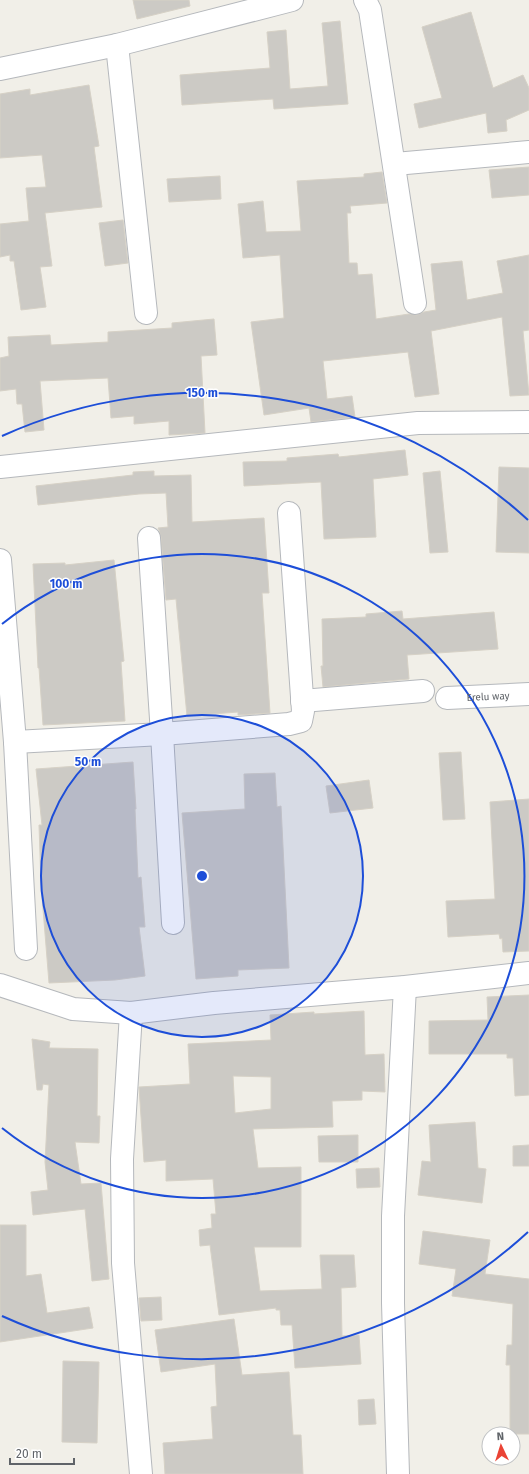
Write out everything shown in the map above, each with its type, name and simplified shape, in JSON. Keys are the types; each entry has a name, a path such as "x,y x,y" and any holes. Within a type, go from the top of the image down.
{"street":[{"path":"0,69 118,45 292,0"},
{"path":"365,0 370,10 416,303"},
{"path":"118,45 146,313"},
{"path":"395,164 529,152"},
{"path":"0,467 418,423 529,422"},
{"path":"15,742 162,734 301,722 302,701 290,513"},
{"path":"149,538 173,923"},
{"path":"0,560 15,742 26,949"},
{"path":"302,701 423,692"},
{"name":"Erelu way","path":"448,698 529,694"},
{"path":"0,985 74,1009 131,1013 284,996 405,987 529,973"},
{"path":"398,1474 393,1303 393,1216 405,987"},
{"path":"131,1013 122,1159 122,1255 141,1474"}],"building":[{"path":"133,0 189,0 190,6 137,19"},
{"path":"471,12 493,88 523,75 529,88 529,110 506,120 507,131 488,133 486,113 419,128 414,104 442,98 422,27"},
{"path":"340,21 348,104 274,109 273,99 182,105 180,75 270,68 267,32 286,30 290,89 328,86 322,23"},
{"path":"89,85 99,146 94,147 102,207 45,213 52,266 40,267 46,307 21,310 14,261 10,261 10,255 0,257 0,224 29,221 26,188 46,187 42,155 0,158 0,94 30,89 30,95"},
{"path":"529,167 529,195 492,198 489,170"},
{"path":"382,172 387,203 350,206 351,213 347,213 349,263 357,263 358,275 372,274 376,319 409,314 417,315 436,310 431,264 462,261 467,300 503,293 497,261 529,255 529,330 523,331 529,395 510,396 502,317 431,331 439,394 415,397 408,352 323,361 327,399 352,396 355,417 311,422 309,408 264,415 251,322 284,318 280,255 243,258 238,204 263,201 266,232 301,231 297,181 364,177 364,174"},
{"path":"220,176 221,199 169,202 167,179"},
{"path":"123,220 128,263 105,266 99,223"},
{"path":"214,319 217,355 201,356 205,433 169,435 169,421 134,424 134,416 111,418 108,378 40,381 44,430 25,432 22,404 17,404 16,389 0,391 0,358 9,356 8,337 50,335 51,345 108,342 108,332 172,328 172,323"},
{"path":"405,450 408,475 373,479 376,537 324,539 321,482 244,486 243,462 287,461 287,458 338,454 339,457"},
{"path":"499,467 529,468 529,553 496,552"},
{"path":"154,471 154,476 191,475 192,522 264,518 269,593 262,593 270,713 238,715 238,712 187,716 176,599 166,600 161,537 158,528 168,527 166,493 139,494 38,505 36,486 133,475 133,472"},
{"path":"440,471 448,552 430,553 423,473"},
{"path":"114,560 124,661 121,662 125,721 43,725 38,668 33,564 65,563 65,565"},
{"path":"402,611 403,619 494,612 498,649 407,655 409,679 323,687 321,666 323,666 322,619 366,617 366,614"},
{"path":"461,752 465,819 443,820 439,753"},
{"path":"133,762 138,878 141,877 145,927 139,927 145,976 115,980 49,983 41,884 39,825 42,825 36,769"},
{"path":"275,773 277,807 281,806 289,968 238,970 238,976 196,979 182,813 245,809 244,774"},
{"path":"369,780 373,808 330,813 326,786"},
{"path":"529,799 529,951 503,952 502,938 500,939 499,934 448,937 446,901 495,899 490,802"},
{"path":"529,995 529,1095 515,1096 513,1058 507,1058 507,1054 429,1054 429,1021 488,1020 487,997"},
{"path":"364,1011 365,1055 384,1054 385,1092 362,1091 362,1100 332,1101 333,1127 253,1129 258,1168 301,1167 301,1247 254,1247 260,1291 322,1289 320,1255 354,1255 356,1287 341,1288 342,1336 359,1335 361,1364 295,1368 292,1325 281,1325 280,1310 276,1310 276,1308 219,1315 210,1245 200,1246 199,1230 212,1228 211,1214 216,1214 213,1179 166,1181 166,1160 144,1162 139,1087 190,1084 188,1044 271,1040 270,1015 314,1012 314,1014","holes":["233,1076 271,1077 271,1109 235,1113"]},
{"path":"32,1039 50,1042 49,1048 98,1049 97,1116 100,1116 99,1143 75,1142 81,1184 101,1183 109,1279 92,1281 85,1209 33,1215 31,1192 48,1190 45,1162 49,1085 43,1084 42,1090 37,1090"},
{"path":"475,1122 478,1168 486,1169 482,1203 418,1195 422,1161 431,1162 429,1125"},
{"path":"358,1135 358,1162 319,1162 318,1136"},
{"path":"529,1145 529,1166 513,1166 513,1146"},
{"path":"379,1168 380,1187 357,1188 356,1169"},
{"path":"0,1225 26,1225 26,1276 41,1274 47,1313 89,1307 93,1328 0,1342"},
{"path":"423,1231 490,1240 485,1274 529,1279 529,1434 521,1434 521,1426 510,1426 510,1365 506,1365 507,1345 512,1345 513,1304 452,1296 456,1269 419,1264"},
{"path":"161,1297 162,1320 141,1321 139,1298"},
{"path":"234,1319 242,1375 289,1372 293,1435 301,1435 303,1474 165,1474 163,1443 213,1439 211,1407 217,1406 215,1364 161,1372 155,1330"},
{"path":"63,1361 99,1362 97,1443 62,1442"},
{"path":"374,1399 376,1424 359,1425 358,1400"}]}
